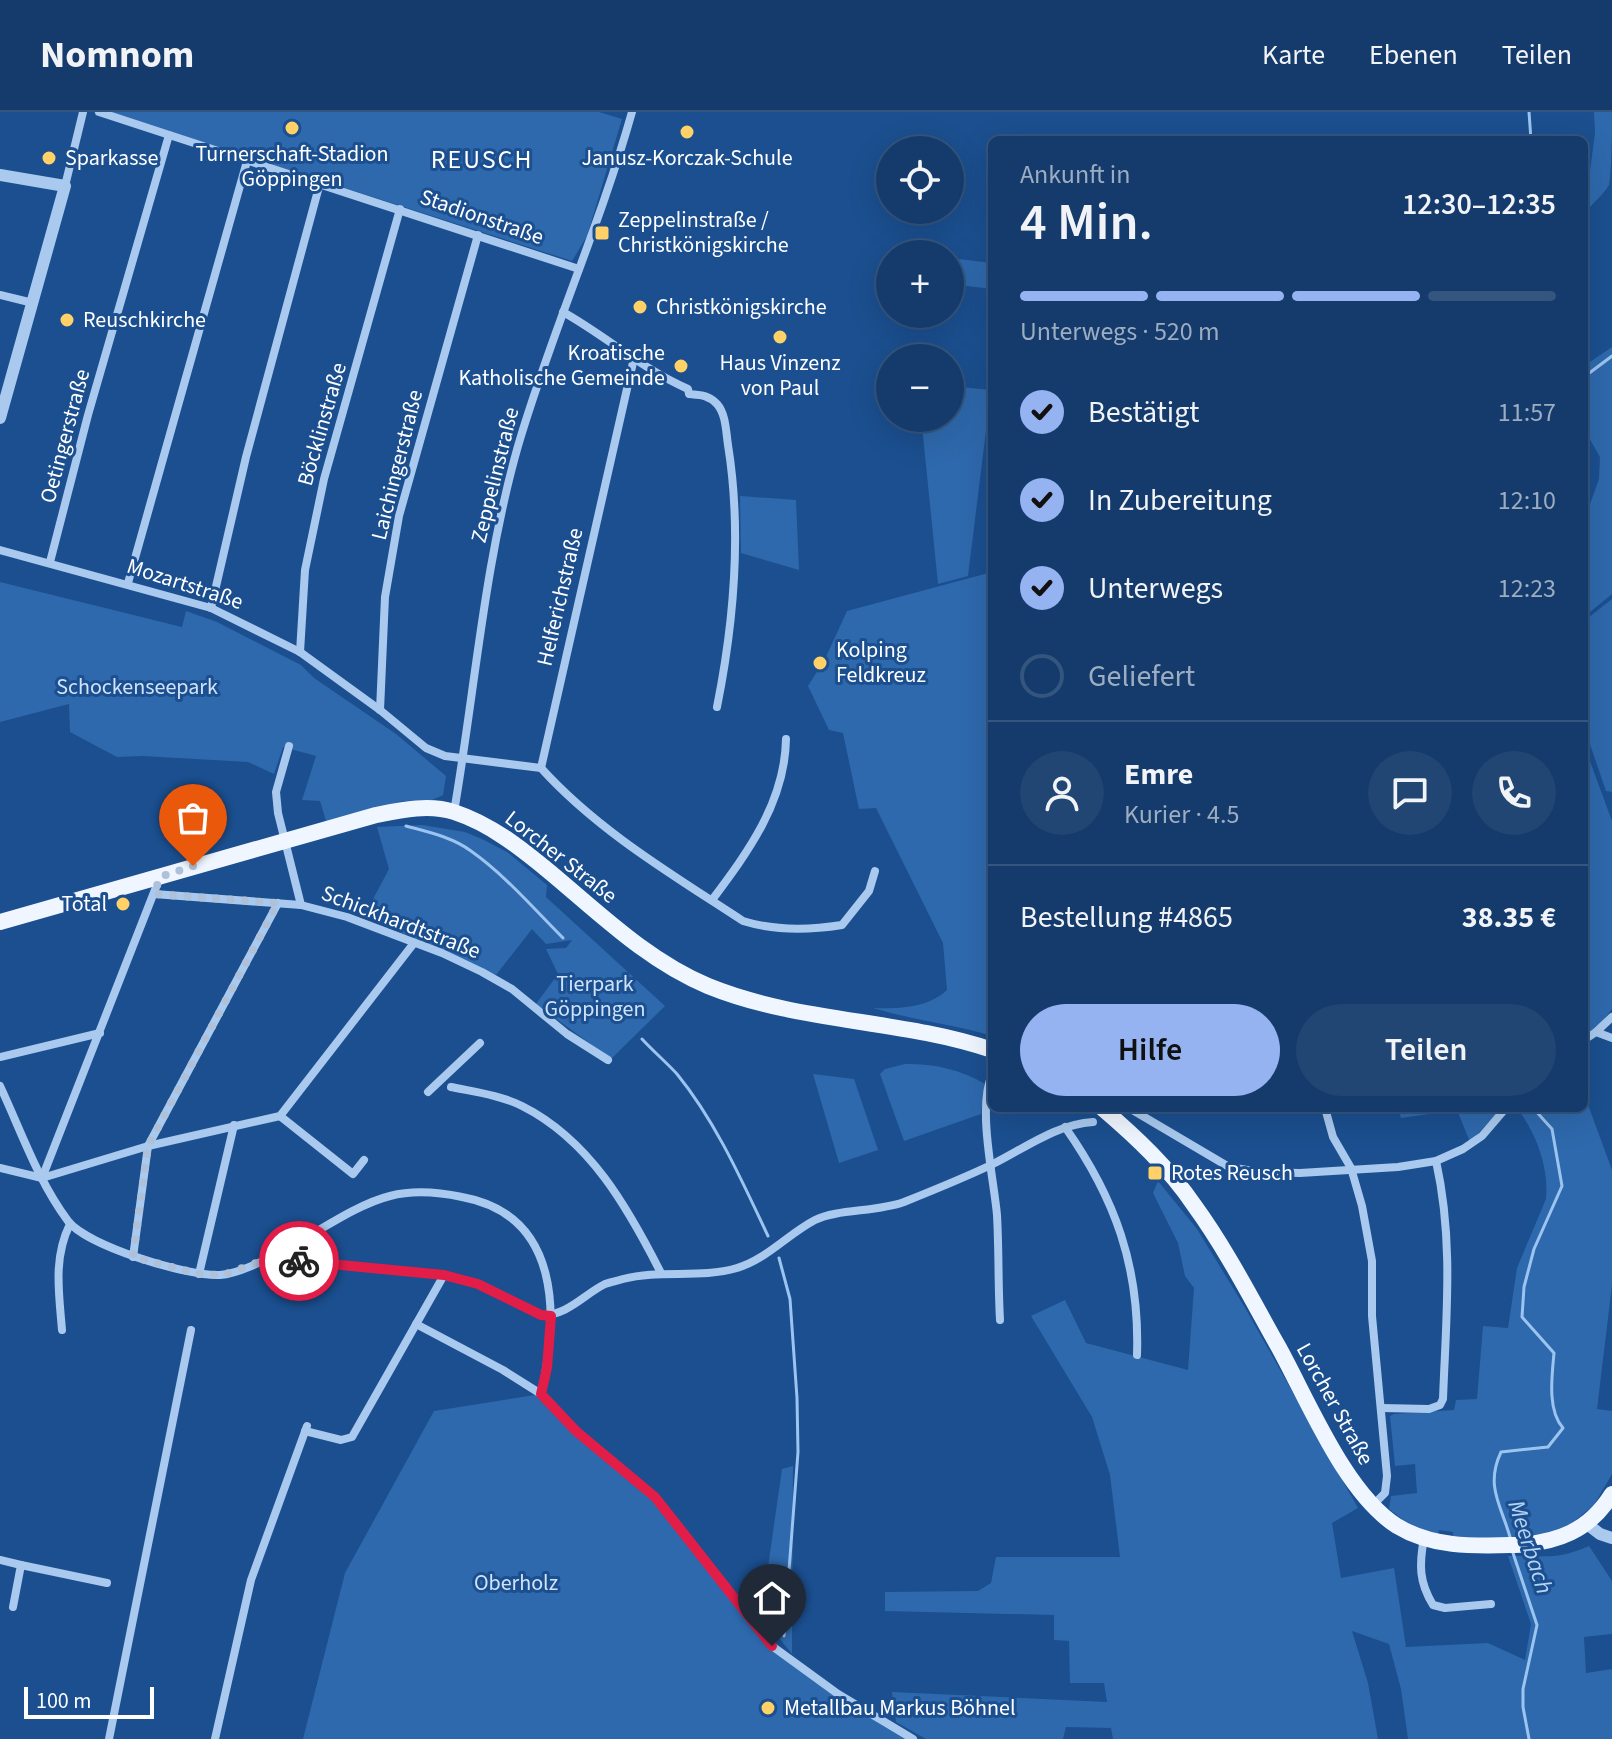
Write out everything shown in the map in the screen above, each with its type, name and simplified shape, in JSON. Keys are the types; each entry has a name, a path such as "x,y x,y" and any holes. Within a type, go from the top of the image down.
{"main road":[{"name":"Lorcher Straße","path":"0,922 376,815 436,809 454,812 493,830 521,848 632,941 679,972 708,986 803,1013 933,1034 988,1049"},
{"name":"Lorcher Straße","path":"1098,1115 1160,1163 1194,1204 1237,1274 1350,1479 1372,1506 1398,1526 1447,1544 1527,1544 1562,1538 1587,1524 1598,1515 1612,1494"}],"street":[{"path":"0,418 83,112"},
{"name":"Stadionstraße","path":"99,112 579,269"},
{"name":"Zeppelinstraße","path":"454,812 498,530 517,449 563,312 592,238 632,112"},
{"name":"Oetingerstraße","path":"50,562 88,415 169,135"},
{"path":"128,583 247,161"},
{"path":"0,175 65,186"},
{"path":"211,608 246,457 320,183"},
{"name":"Böcklinstraße","path":"300,652 305,570 324,479 400,209"},
{"name":"Laichingerstraße","path":"380,710 385,597 399,516 478,235"},
{"path":"0,295 33,303"},
{"path":"563,312 596,331 651,372 688,389 689,394 707,396 719,405 724,418 733,477 735,538 733,604 717,707"},
{"name":"Helferichstraße","path":"541,768 634,358"},
{"name":"Mozartstraße","path":"0,550 128,583 211,608 249,624 300,652 426,748 445,756 464,759"},
{"path":"712,900 745,856 768,814 783,770 786,739"},
{"path":"289,746 276,792 278,813 301,905"},
{"path":"464,759 541,768 562,792 616,836 743,921 762,927 819,929 843,924 869,891 875,871"},
{"path":"42,1178 160,877"},
{"name":"Schickhardtstraße","path":"154,894 301,905 347,917 442,953 512,989 567,1034 608,1060"},
{"path":"133,1257 148,1146 278,903"},
{"path":"0,1168 42,1178 148,1146 280,1116 414,943"},
{"path":"1588,1037 1612,1017"},
{"path":"1596,1032 1612,1038"},
{"path":"0,1057 100,1033"},
{"path":"428,1092 480,1043"},
{"path":"0,1086 42,1178 70,1224 133,1257 199,1274 223,1275 270,1258 388,1196 416,1192 443,1193 478,1200 504,1214 531,1235 545,1268 551,1316 543,1398"},
{"path":"451,1087 498,1097 522,1106 575,1144 609,1183 632,1216 661,1273"},
{"path":"988,1096 997,1218 1000,1320"},
{"path":"1136,1112 1229,1167 1259,1172 1300,1173 1398,1167 1436,1161 1482,1136 1503,1112"},
{"path":"1326,1112 1333,1137 1351,1168 1372,1261 1372,1316 1387,1486 1381,1500 1372,1506"},
{"path":"270,1258 444,1275 478,1284 541,1315 551,1316 572,1307 605,1284 632,1277 738,1268 766,1255 818,1218 891,1207 991,1165 1065,1127 1098,1115"},
{"path":"280,1116 353,1174 364,1160"},
{"path":"199,1274 234,1125"},
{"path":"1065,1127 1104,1190 1122,1233 1137,1306 1137,1355"},
{"path":"1382,1408 1429,1409 1440,1405 1443,1399 1449,1241 1436,1161"},
{"path":"62,1330 58,1261 60,1243 70,1224"},
{"path":"215,1739 251,1580 306,1428 341,1440 352,1437 444,1275"},
{"path":"416,1324 503,1370 543,1398 576,1431 655,1497 772,1646 838,1694 913,1739"},
{"path":"109,1739 191,1330"},
{"path":"1587,1524 1612,1538"},
{"path":"1424,1538 1421,1581 1433,1605 1445,1608 1491,1604"},
{"path":"0,1560 107,1583"},
{"path":"13,1607 21,1565"}],"green space":[{"path":"109,112 599,112 622,119 587,236 572,261"},
{"path":"1594,112 1612,112 1609,185 1588,211 1588,186 1595,133"},
{"path":"964,260 988,263 988,289 964,286"},
{"path":"1612,347 1612,594 1588,614 1588,510 1599,479 1600,457 1588,436 1588,363"},
{"path":"964,387 988,390 988,414 968,576 938,584 923,432 964,432"},
{"path":"740,496 796,500 799,570 741,553"},
{"path":"988,573 988,1035 873,1008 922,1004 947,990 943,943 876,808 859,809 843,733 829,730 808,686 825,659 847,611"},
{"name":"Schockenseepark","path":"0,582 182,627 186,611 217,622 301,665 314,678 396,734 446,776 443,795 432,800 403,801 326,821 320,801 302,800 316,756 283,747 274,774 248,762 117,757 70,732 69,704 0,722"},
{"path":"1612,599 1612,792 1606,791 1588,739 1588,618"},
{"path":"1588,756 1612,821 1612,1009 1588,1033"},
{"name":"Tierpark Göppingen","path":"422,825 465,832 507,852 547,885 546,897 665,1006 611,1059 536,1004 558,974 546,949 566,948 572,940 546,944 532,929 496,975 364,916 389,869 377,827"},
{"path":"905,1064 946,1068 985,1084 981,1114 904,1141 880,1074 885,1069"},
{"path":"813,1074 854,1079 878,1150 839,1163"},
{"path":"1588,1105 1612,1170 1612,1285 1597,1409 1612,1411 1612,1474 1594,1505 1567,1527 1546,1534 1526,1536 1525,1539 1509,1537 1494,1540 1453,1536 1453,1532 1439,1530 1438,1534 1420,1531 1401,1521 1389,1509 1391,1496 1417,1493 1415,1464 1395,1466 1390,1416 1454,1410 1456,1400 1477,1399 1483,1326 1508,1328 1517,1268 1546,1199 1540,1151 1520,1112 1588,1112"},
{"path":"1399,1112 1443,1112 1401,1118"},
{"path":"1458,1112 1498,1112 1470,1142"},
{"path":"1158,1181 1197,1229 1358,1508 1332,1523 1341,1578 1394,1568 1406,1647 1488,1643 1525,1660 1531,1624 1508,1556 1558,1555 1589,1546 1612,1581 1612,1634 1584,1637 1586,1673 1612,1669 1612,1739 1408,1739 1401,1689 1389,1644 1352,1631 1368,1683 1378,1739 1113,1739 1111,1728 1066,1727 1063,1739 926,1739 896,1722 892,1692 1107,1702 1104,1683 1070,1683 1069,1641 1054,1640 1054,1615 885,1611 885,1592 978,1591 991,1583 996,1557 1120,1557 1110,1475 1092,1417 1031,1316 1065,1300 1086,1343 1188,1370 1194,1288 1185,1276 1178,1243 1153,1193"},
{"name":"Oberholz","path":"541,1394 546,1402 655,1497 776,1653 913,1739 303,1739 345,1573 434,1411"},
{"path":"793,1466 792,1654 761,1616 782,1469"}],"waterway":[{"path":"1529,112 1531,136"},
{"path":"1588,374 1612,356"},
{"path":"406,826 448,839 484,860 563,938"},
{"path":"642,1039 677,1074 704,1112 768,1236"},
{"name":"Meerbach","path":"1510,1537 1494,1485 1496,1464 1501,1452 1548,1447 1563,1428 1553,1402 1554,1353 1522,1317 1524,1287 1534,1249 1562,1186 1552,1129 1537,1112"},
{"path":"779,1258 790,1299 798,1452 784,1636"},
{"name":"Meerbach","path":"1513,1553 1537,1625 1523,1689 1529,1739"}],"way so far":[{"path":"193,866 160,877 154,894 278,903 148,1146 133,1257 199,1274 223,1275 270,1258 299,1261"}],"place":[{"name":"Turnerschaft-Stadion Göppingen","path":"292,128"},
{"name":"Janusz-Korczak-Schule","path":"687,132"},
{"name":"Sparkasse","path":"49,158"},
{"name":"Zeppelinstraße / Christkönigskirche","path":"602,233"},
{"name":"Christkönigskirche","path":"640,307"},
{"name":"Reuschkirche","path":"67,320"},
{"name":"Haus Vinzenz von Paul","path":"780,337"},
{"name":"Kroatische Katholische Gemeinde","path":"681,366"},
{"name":"Kolping Feldkreuz","path":"820,663"},
{"name":"Total","path":"123,904"},
{"name":"Rotes Reusch","path":"1155,1173"},
{"name":"Metallbau Markus Böhnel","path":"768,1708"}],"district":[{"name":"REUSCH","path":"482,159"}],"route":[{"path":"299,1261 444,1275 478,1284 541,1315 551,1316 547,1368 541,1394 546,1402 655,1497 772,1646"}]}
